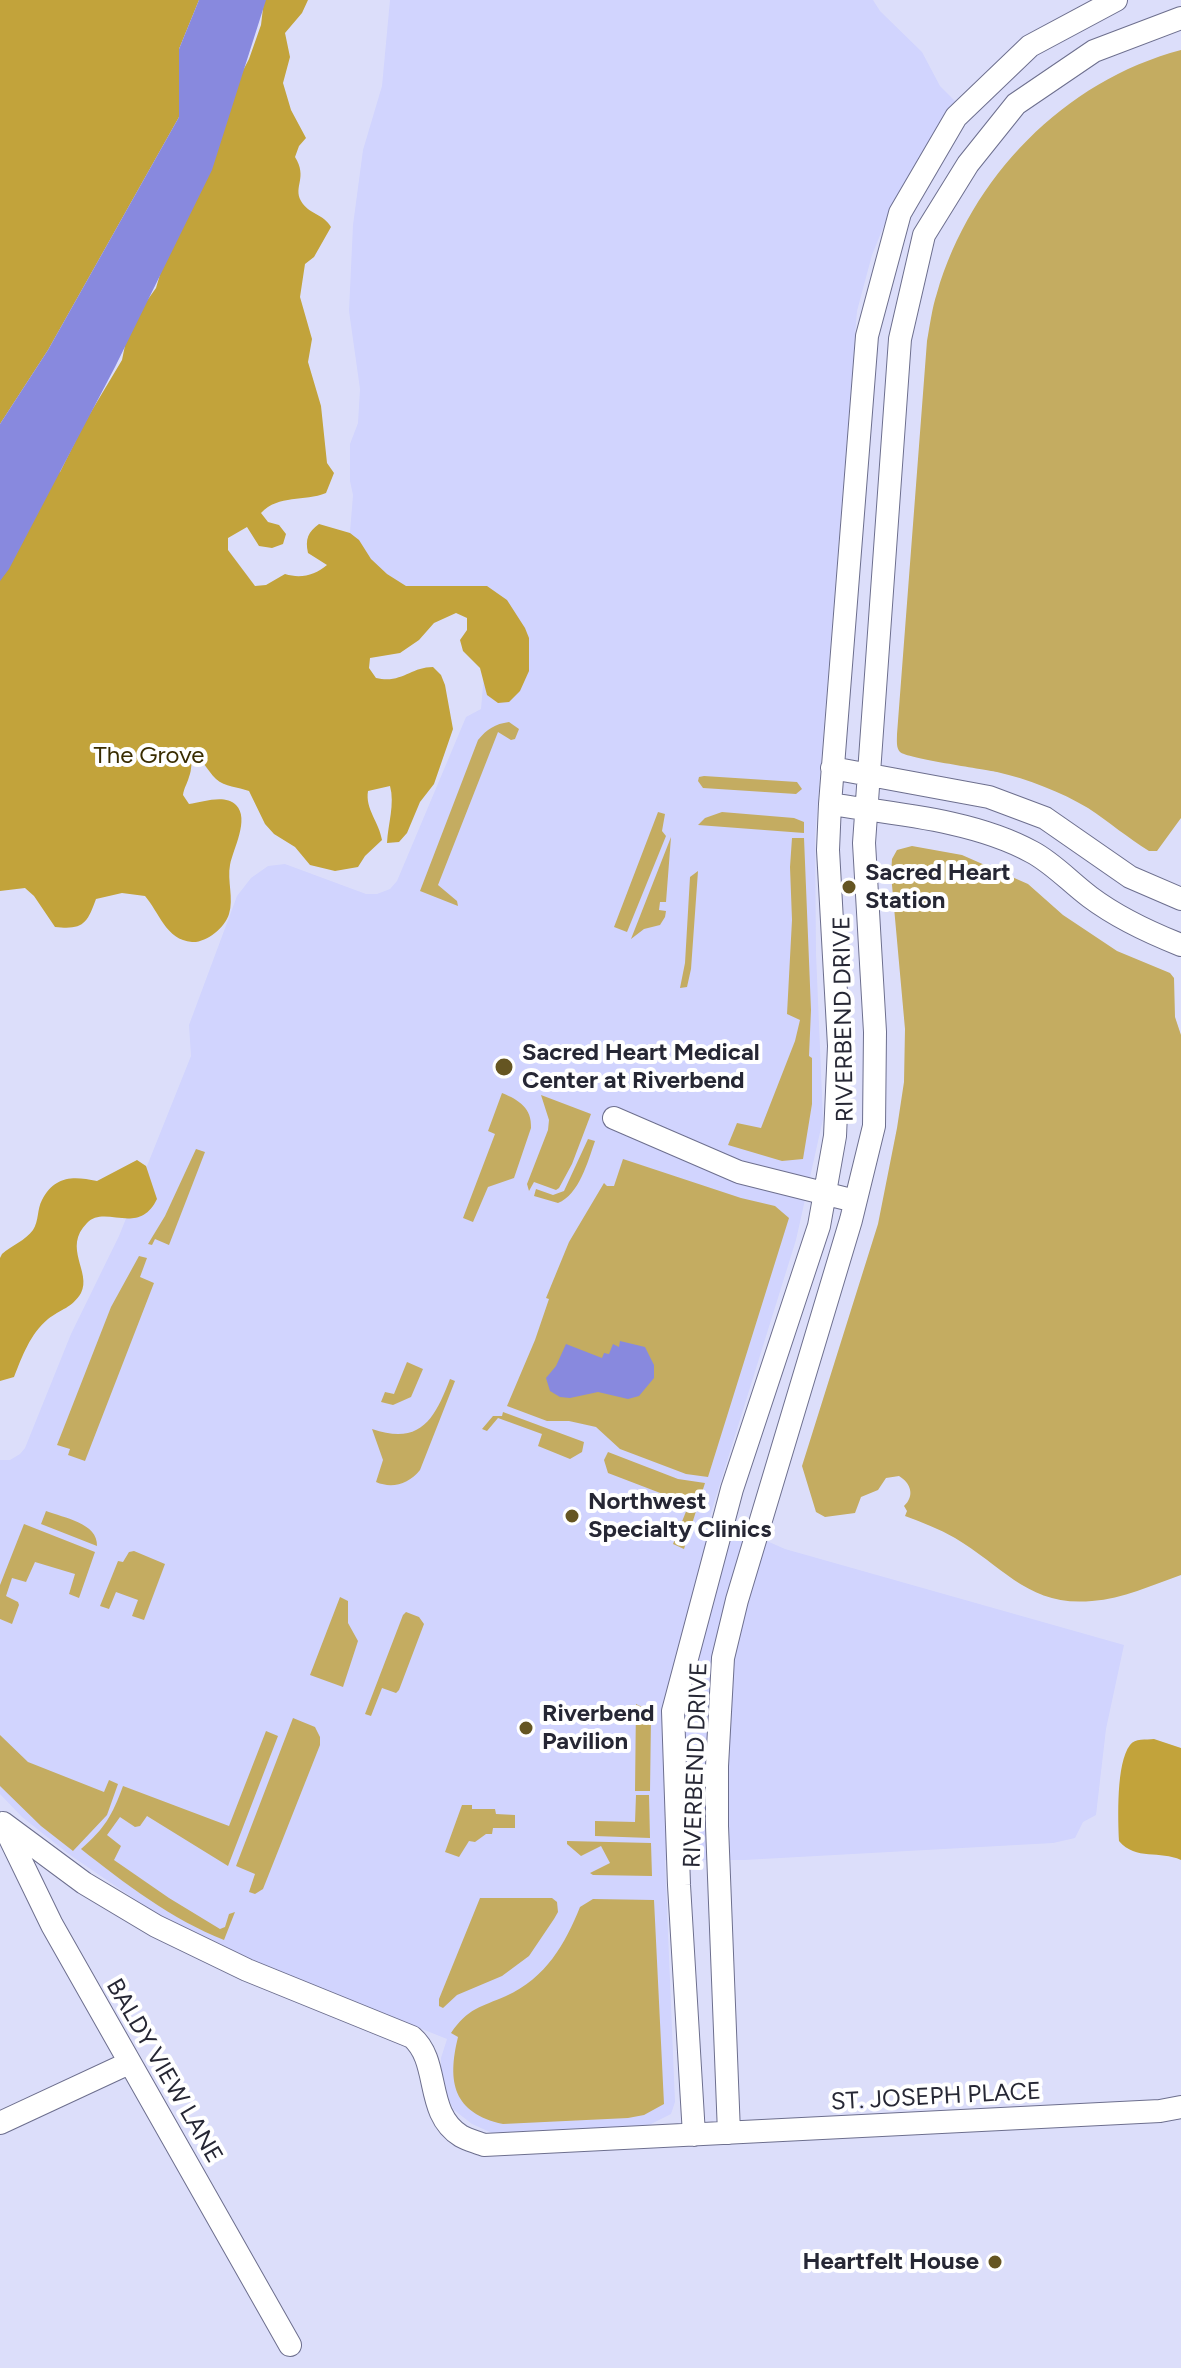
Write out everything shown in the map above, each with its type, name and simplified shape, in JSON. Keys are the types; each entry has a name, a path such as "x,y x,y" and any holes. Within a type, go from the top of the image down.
{"street":[{"name":"RIVERBEND DRIVE","path":"694,2135 678,1870 673,1711 732,1489 819,1226 835,1136 839,1046 828,850 867,336 900,213 956,117 1030,46 1116,0"},
{"name":"RIVERBEND DRIVE","path":"729,2133 717,1826 718,1715 723,1658 874,1126 875,1032 864,843 900,339 924,235 968,164 1016,104 1094,51 1181,18"},
{"path":"832,768 989,797 1045,818 1130,877 1181,899"},
{"path":"830,804 994,834 1033,852 1090,897 1139,929 1181,945"},
{"path":"614,1118 739,1172 855,1201"},
{"name":"ST. JOSEPH PLACE","path":"1,1822 84,1883 156,1926 247,1970 412,2037 423,2051 435,2100 445,2120 460,2135 484,2145 1144,2112 1181,2107"},
{"name":"BALDY VIEW LANE","path":"1,1822 52,1925 290,2345"},
{"path":"0,2123 129,2063"}],"shaded area":[{"name":"Sacred Heart Medical Center at Riverbend","path":"390,0 873,0 880,11 922,52 940,86 958,104 922,153 894,201 872,255 857,311 815,837 823,1119 796,1240 710,1516 785,1549 1124,1645 1106,1729 1096,1815 1083,1822 1075,1838 1053,1843 744,1860 665,1860 675,2102 671,2114 645,2127 492,2133 472,2124 454,2110 445,2093 441,2058 447,2039 211,1945 158,1915 70,1855 22,1817 0,1794 0,1460 10,1460 25,1448 71,1334 119,1236 191,1056 189,1025 237,896 251,878 268,866 285,864 366,894 390,889 397,881 466,717 481,709 490,605 346,582 353,495 350,444 358,423 360,389 349,311 353,225 363,150 382,86"},
{"path":"1181,50 1181,818 1157,851 1149,851 1088,808 1044,787 997,772 900,752 897,734 927,341 935,299 952,251 973,210 998,173 1061,110 1098,85 1138,65"},
{"path":"509,722 519,729 515,739 511,740 498,732 438,885 457,901 458,906 420,891 478,740 492,728"},
{"path":"699,777 797,782 802,789 796,794 703,788 698,781"},
{"path":"658,812 665,814 662,831 666,836 627,932 614,927"},
{"path":"722,812 794,818 804,822 804,833 698,825 705,818"},
{"path":"671,837 666,902 660,902 659,910 666,911 665,917 660,925 644,929 631,939"},
{"path":"792,838 804,838 812,1104 803,1159 782,1161 728,1145 737,1123 761,1128 795,1041 800,1020 787,1014"},
{"path":"912,846 962,855 1028,884 1063,915 1117,951 1170,973 1174,978 1175,1017 1181,1035 1181,1575 1126,1595 1104,1600 1070,1601 1051,1598 1018,1583 955,1538 905,1516 907,1511 904,1506 910,1498 910,1490 899,1476 886,1478 878,1490 861,1497 855,1513 825,1517 816,1512 802,1466 878,1224 897,1128 904,1082 905,1029 891,874 892,859 897,850"},
{"path":"698,871 691,969 687,987 680,988 685,963 690,877"},
{"path":"502,1093 527,1110 531,1128 514,1178 488,1187 473,1222 463,1218 495,1134 488,1131"},
{"path":"541,1095 591,1114 572,1164 559,1188 556,1190 534,1182 529,1191 527,1184 548,1130 549,1120"},
{"path":"588,1139 595,1141 572,1193 558,1203 534,1196 536,1189 553,1195 564,1191"},
{"path":"196,1149 205,1152 169,1245 155,1239 152,1245 148,1244 165,1216"},
{"path":"623,1159 741,1198 775,1206 789,1218 708,1477 686,1474 620,1449 596,1427 569,1421 547,1421 507,1406 535,1340 549,1299 546,1298 569,1242 604,1183 614,1186"},
{"path":"139,1256 147,1258 140,1277 154,1283 85,1461 68,1455 70,1449 57,1445 111,1307"},
{"path":"407,1362 423,1369 411,1397 393,1405 381,1402 385,1392 394,1394"},
{"path":"450,1379 455,1381 420,1470 400,1484 376,1482 383,1460 372,1429 403,1434 424,1425 438,1406"},
{"path":"503,1412 584,1442 582,1452 570,1459 538,1446 542,1434 498,1418 487,1431 482,1429 493,1416 502,1416"},
{"path":"608,1452 678,1479 705,1483 684,1549 673,1544 689,1504 608,1473 604,1460"},
{"path":"46,1511 86,1527 96,1538 97,1546 41,1524"},
{"path":"24,1524 95,1552 79,1598 69,1594 75,1574 35,1562 26,1582 12,1578 6,1596 19,1605 12,1624 0,1619 0,1585"},
{"path":"134,1551 165,1564 144,1620 132,1616 138,1600 116,1592 109,1609 100,1606 118,1561 123,1562 129,1552"},
{"path":"340,1597 348,1601 348,1623 358,1641 343,1687 310,1675"},
{"path":"406,1612 419,1617 424,1624 399,1690 396,1693 382,1688 371,1716 365,1714 403,1615"},
{"path":"636,1704 648,1710 651,1717 650,1791 635,1791"},
{"path":"293,1718 315,1727 320,1745 263,1889 255,1894 249,1892 255,1874 236,1866"},
{"path":"266,1731 278,1736 228,1866 147,1816 140,1826 135,1827 120,1817 107,1835 121,1846 114,1860 220,1929 225,1927 229,1914 235,1912 224,1940 168,1911 81,1849 107,1821 123,1786 229,1826"},
{"path":"0,1735 28,1762 104,1792 109,1780 118,1784 107,1815 73,1851 41,1826 0,1786"},
{"path":"636,1795 649,1795 650,1838 595,1836 595,1821 635,1822"},
{"path":"462,1805 472,1805 472,1809 495,1809 496,1814 515,1815 515,1828 493,1828 492,1834 486,1834 475,1842 469,1841 459,1857 445,1852"},
{"path":"567,1841 651,1843 652,1876 593,1875 590,1873 610,1863 601,1846 581,1856"},
{"path":"480,1898 552,1898 557,1902 558,1912 529,1956 502,1976 457,1995 443,2008 439,2006 439,1999"},
{"path":"593,1899 654,1900 664,2104 644,2115 628,2118 503,2124 486,2119 464,2104 458,2093 453,2068 458,2037 451,2033 469,2013 520,1989 543,1970 561,1947 580,1907"}],"green space":[{"path":"0,0 199,0 179,49 179,117 48,350 0,424"},
{"name":"The Grove","path":"264,0 308,0 302,13 285,33 290,57 283,83 291,110 306,138 295,157 301,176 299,196 304,205 331,227 314,257 305,264 300,297 312,339 308,362 321,406 327,463 334,473 326,493 276,503 261,513 286,534 283,544 272,548 259,546 247,527 228,538 228,550 255,586 266,585 285,574 308,575 327,565 308,553 308,536 319,524 350,533 359,540 371,559 406,586 487,586 507,600 525,628 529,638 529,671 520,691 509,702 498,703 487,695 480,668 463,651 460,640 467,630 467,618 456,613 434,623 419,640 400,653 370,658 369,668 376,678 393,679 433,667 445,685 453,729 434,784 420,802 407,833 399,842 387,843 392,807 390,786 368,791 368,804 382,840 358,867 335,871 310,865 295,847 274,834 265,824 249,791 220,782 193,753 183,795 189,804 226,800 240,811 241,826 230,865 230,908 224,924 203,940 183,940 169,931 145,896 122,893 96,899 83,924 55,927 25,888 0,891 0,541 49,475 60,472 122,360 129,326 156,288 169,244 249,59 261,25"},
{"path":"137,1160 146,1166 157,1199 150,1210 141,1216 94,1218 87,1223 77,1242 83,1277 81,1293 36,1332 14,1377 0,1381 2,1254 33,1230 40,1204 53,1186 73,1178 97,1181"},
{"path":"1154,1739 1181,1748 1181,1860 1133,1851 1119,1841 1119,1792 1125,1753 1135,1741"}],"water":[{"path":"199,0 266,0 212,170 115,367 0,581 0,424 48,350 179,117 179,49"},
{"path":"620,1341 645,1347 654,1365 654,1378 639,1396 628,1399 598,1392 570,1398 550,1391 546,1378 556,1366 566,1344 602,1358 604,1353 609,1354 613,1344 619,1347"}],"place":[{"name":"Sacred Heart Station","path":"849,887"},
{"name":"Sacred Heart Medical Center at Riverbend","path":"504,1067"},
{"name":"Northwest Specialty Clinics","path":"572,1516"},
{"name":"Riverbend Pavilion","path":"526,1728"},
{"name":"Heartfelt House","path":"995,2262"}]}
